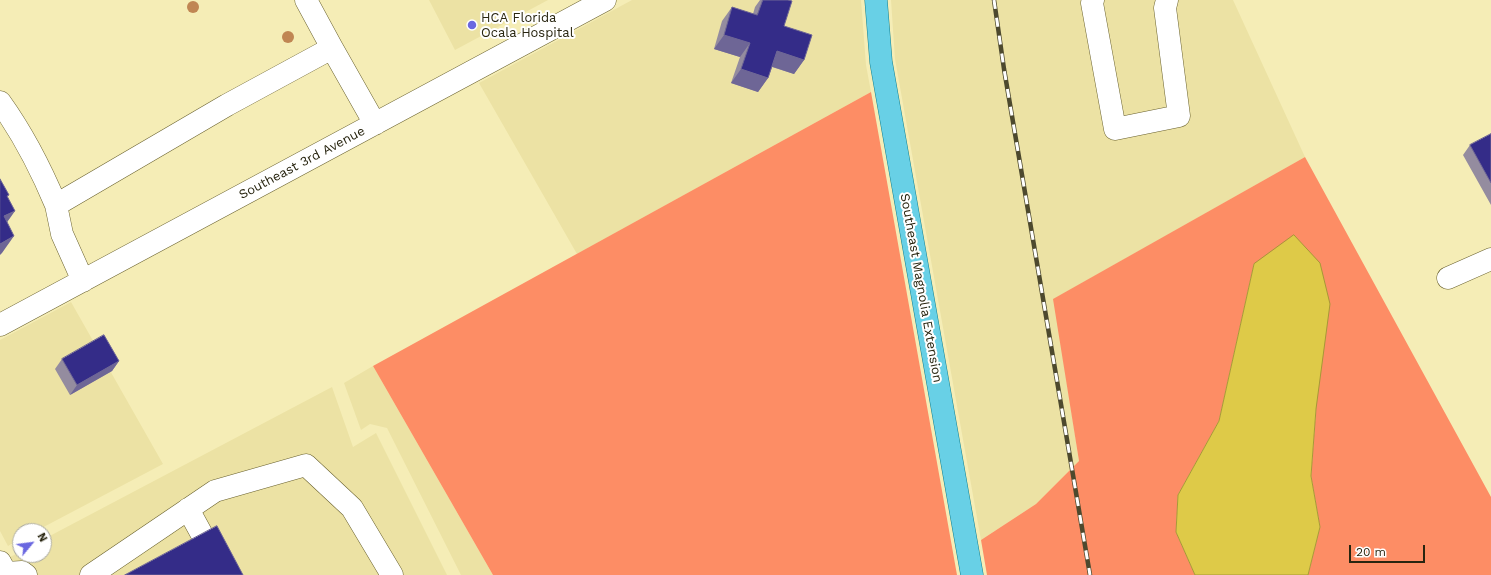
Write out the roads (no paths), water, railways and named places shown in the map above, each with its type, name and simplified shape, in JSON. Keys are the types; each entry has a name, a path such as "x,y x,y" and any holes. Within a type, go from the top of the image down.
{"main road":[{"name":"Southeast Magnolia Extension","path":"876,0 881,62 972,575"}],"street":[{"path":"306,0 375,124"},
{"name":"Southeast 3rd Avenue","path":"0,325 605,0"},
{"path":"1093,0 1116,130 1179,116 1165,8 1167,0"},
{"path":"56,205 227,105 332,48"},
{"path":"0,102 17,126 47,183 56,205 62,234 83,281"},
{"path":"1448,278 1491,259"},
{"path":"91,575 215,491 306,465 352,508 392,575"},
{"path":"188,509 224,575"}],"railway":[{"path":"994,0 1004,69 1090,575"}],"place":[{"name":"HCA Florida Ocala Hospital","path":"472,25"}]}
